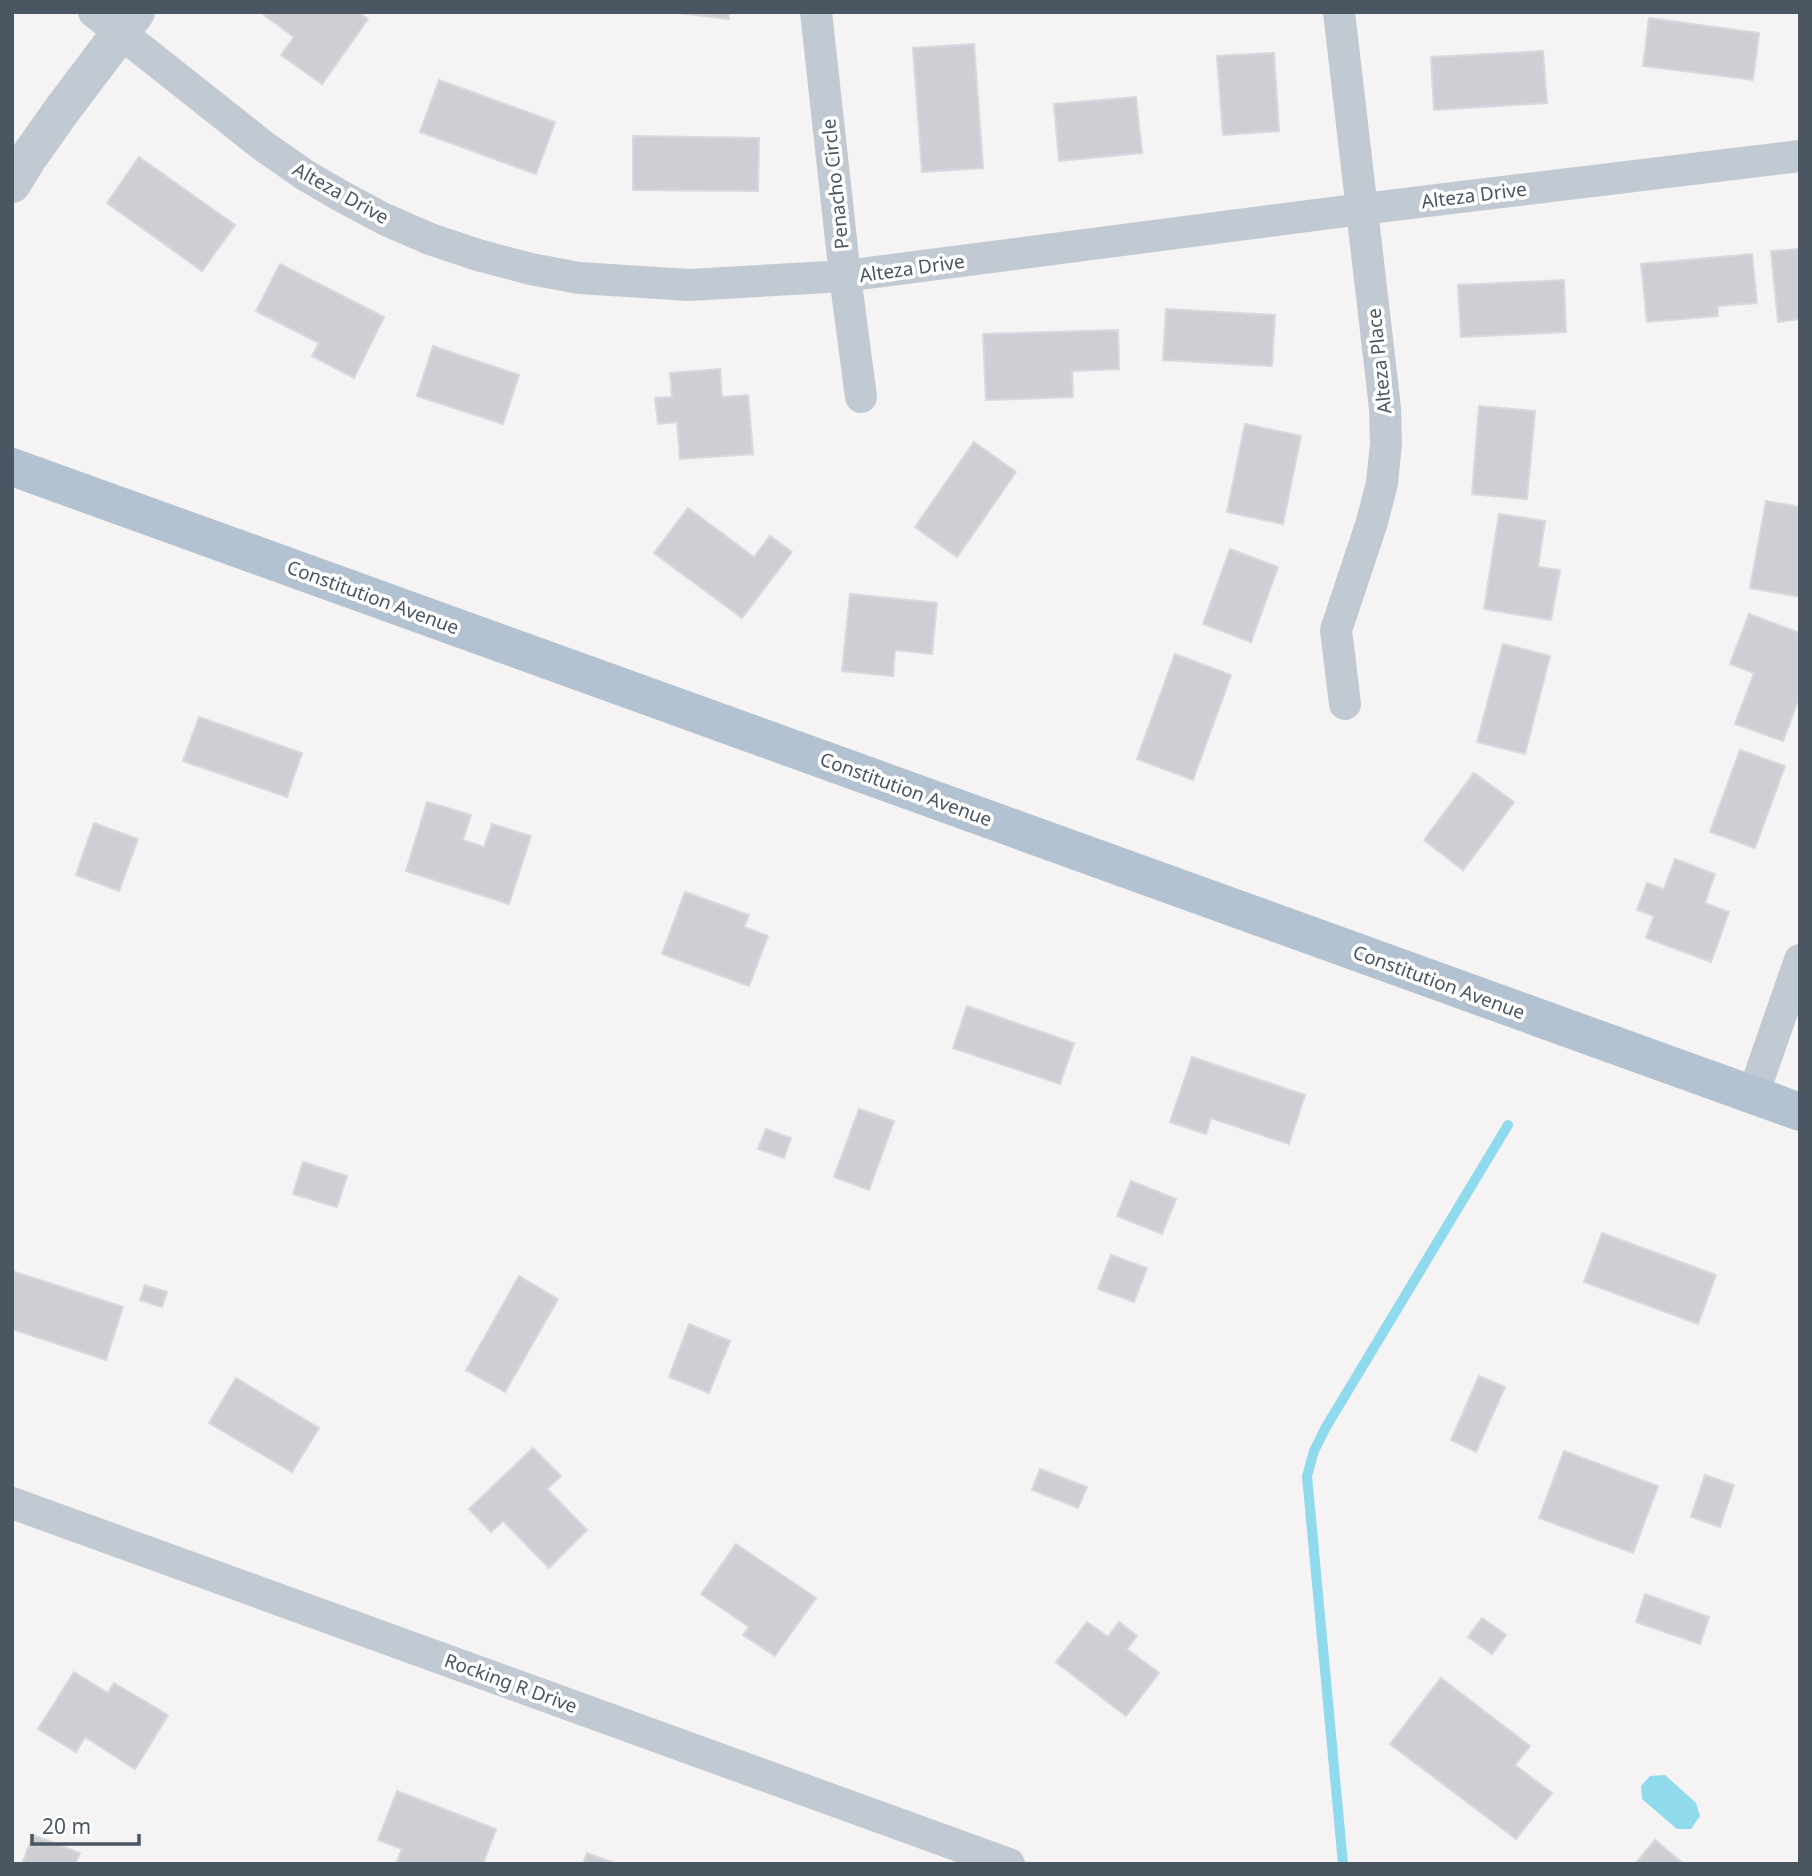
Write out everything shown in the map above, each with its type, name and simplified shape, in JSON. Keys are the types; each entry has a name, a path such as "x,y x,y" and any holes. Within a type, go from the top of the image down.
{"main road":[{"name":"Constitution Avenue","path":"12,467 1800,1112"}],"street":[{"name":"Penacho Circle","path":"817,12 845,276 861,397"},
{"name":"Alteza Place","path":"1339,12 1385,408 1386,444 1382,483 1372,522 1336,630 1345,704"},
{"name":"Alteza Drive","path":"116,19 262,145 304,175 384,219 478,256 579,278 626,282 689,285 845,276 1800,156"},
{"path":"12,184 116,19"},
{"path":"1752,1095 1800,960"},
{"name":"Rocking R Drive","path":"12,1503 1009,1864"}],"water":[{"path":"1665,1775 1696,1803 1700,1816 1691,1829 1677,1829 1642,1799 1641,1786 1650,1776"}],"building":[{"path":"260,12 358,12 368,19 322,84 281,55 294,37"},
{"path":"672,12 729,12 729,19"},
{"path":"1649,18 1759,33 1753,80 1643,66"},
{"path":"974,44 983,168 922,172 913,48"},
{"path":"1543,51 1547,103 1434,110 1431,57"},
{"path":"1274,53 1279,131 1223,135 1217,56"},
{"path":"439,80 555,122 536,174 420,132"},
{"path":"1136,97 1142,153 1059,161 1054,104"},
{"path":"633,136 759,138 758,191 633,190"},
{"path":"139,157 235,225 202,271 107,203"},
{"path":"1800,249 1800,319 1778,322 1771,251"},
{"path":"1752,254 1757,303 1718,306 1718,316 1647,322 1641,264"},
{"path":"280,264 384,317 354,378 312,356 319,343 256,311"},
{"path":"1564,280 1566,332 1461,337 1458,285"},
{"path":"1166,309 1275,315 1272,366 1163,360"},
{"path":"1118,330 1119,369 1072,371 1073,397 986,400 983,334"},
{"path":"433,346 519,375 503,424 417,396"},
{"path":"720,369 722,397 748,395 753,454 680,459 677,422 658,424 655,398 672,397 670,373"},
{"path":"1479,406 1535,411 1527,499 1472,494"},
{"path":"1245,424 1301,436 1283,524 1227,512"},
{"path":"974,442 1016,472 957,557 915,527"},
{"path":"1766,501 1800,507 1800,597 1750,588"},
{"path":"688,508 754,557 770,536 792,552 742,618 654,553"},
{"path":"1499,514 1545,521 1538,567 1560,570 1551,620 1484,609"},
{"path":"1230,549 1278,567 1251,642 1203,624"},
{"path":"850,594 937,603 932,654 895,650 893,676 842,671"},
{"path":"1749,614 1800,633 1800,696 1783,741 1735,724 1754,673 1730,664"},
{"path":"1503,644 1550,656 1525,754 1477,742"},
{"path":"1175,654 1231,675 1193,780 1137,759"},
{"path":"199,717 302,753 287,797 183,761"},
{"path":"1740,750 1785,766 1755,848 1710,832"},
{"path":"1474,773 1514,802 1463,870 1424,840"},
{"path":"427,802 471,815 463,840 484,847 492,824 531,836 509,904 406,871"},
{"path":"94,823 138,839 119,891 76,875"},
{"path":"1675,859 1715,874 1705,903 1729,912 1711,962 1646,938 1654,916 1637,910 1647,883 1664,889"},
{"path":"685,892 749,915 744,927 768,936 749,986 662,954"},
{"path":"967,1006 1074,1043 1060,1084 953,1048"},
{"path":"1192,1057 1305,1095 1289,1144 1211,1118 1206,1134 1170,1122"},
{"path":"859,1109 894,1121 869,1190 834,1177"},
{"path":"766,1129 791,1138 784,1158 758,1149"},
{"path":"303,1162 347,1176 337,1207 293,1194"},
{"path":"1131,1181 1176,1199 1162,1234 1117,1216"},
{"path":"1602,1233 1716,1275 1698,1324 1584,1282"},
{"path":"1111,1255 1147,1268 1134,1302 1098,1289"},
{"path":"12,1271 123,1307 106,1360 12,1329"},
{"path":"519,1276 558,1299 505,1392 466,1370"},
{"path":"145,1285 167,1292 162,1307 140,1300"},
{"path":"689,1324 730,1341 709,1393 669,1377"},
{"path":"1479,1376 1505,1387 1476,1452 1451,1440"},
{"path":"236,1378 319,1428 292,1472 209,1423"},
{"path":"533,1448 561,1476 547,1489 587,1530 549,1568 503,1521 491,1532 469,1509"},
{"path":"1564,1451 1658,1486 1633,1553 1539,1518"},
{"path":"1040,1469 1087,1487 1078,1508 1032,1490"},
{"path":"1705,1475 1734,1485 1720,1527 1691,1517"},
{"path":"736,1544 816,1598 775,1656 743,1635 749,1627 701,1594"},
{"path":"1645,1594 1709,1617 1700,1644 1636,1622"},
{"path":"1482,1618 1506,1635 1492,1654 1468,1637"},
{"path":"1087,1622 1108,1637 1119,1622 1137,1636 1127,1649 1159,1673 1126,1716 1056,1662"},
{"path":"74,1672 108,1693 114,1683 168,1715 135,1769 85,1737 76,1752 38,1729"},
{"path":"1441,1678 1530,1746 1515,1765 1552,1793 1516,1839 1390,1744"},
{"path":"397,1791 496,1829 483,1864 396,1864 402,1849 378,1840"},
{"path":"33,1835 80,1853 75,1864 22,1864"},
{"path":"1655,1840 1684,1864 1635,1864"},
{"path":"587,1853 617,1864 583,1864"}],"waterway":[{"path":"1343,1864 1307,1476 1314,1451 1326,1427 1508,1125"}]}
